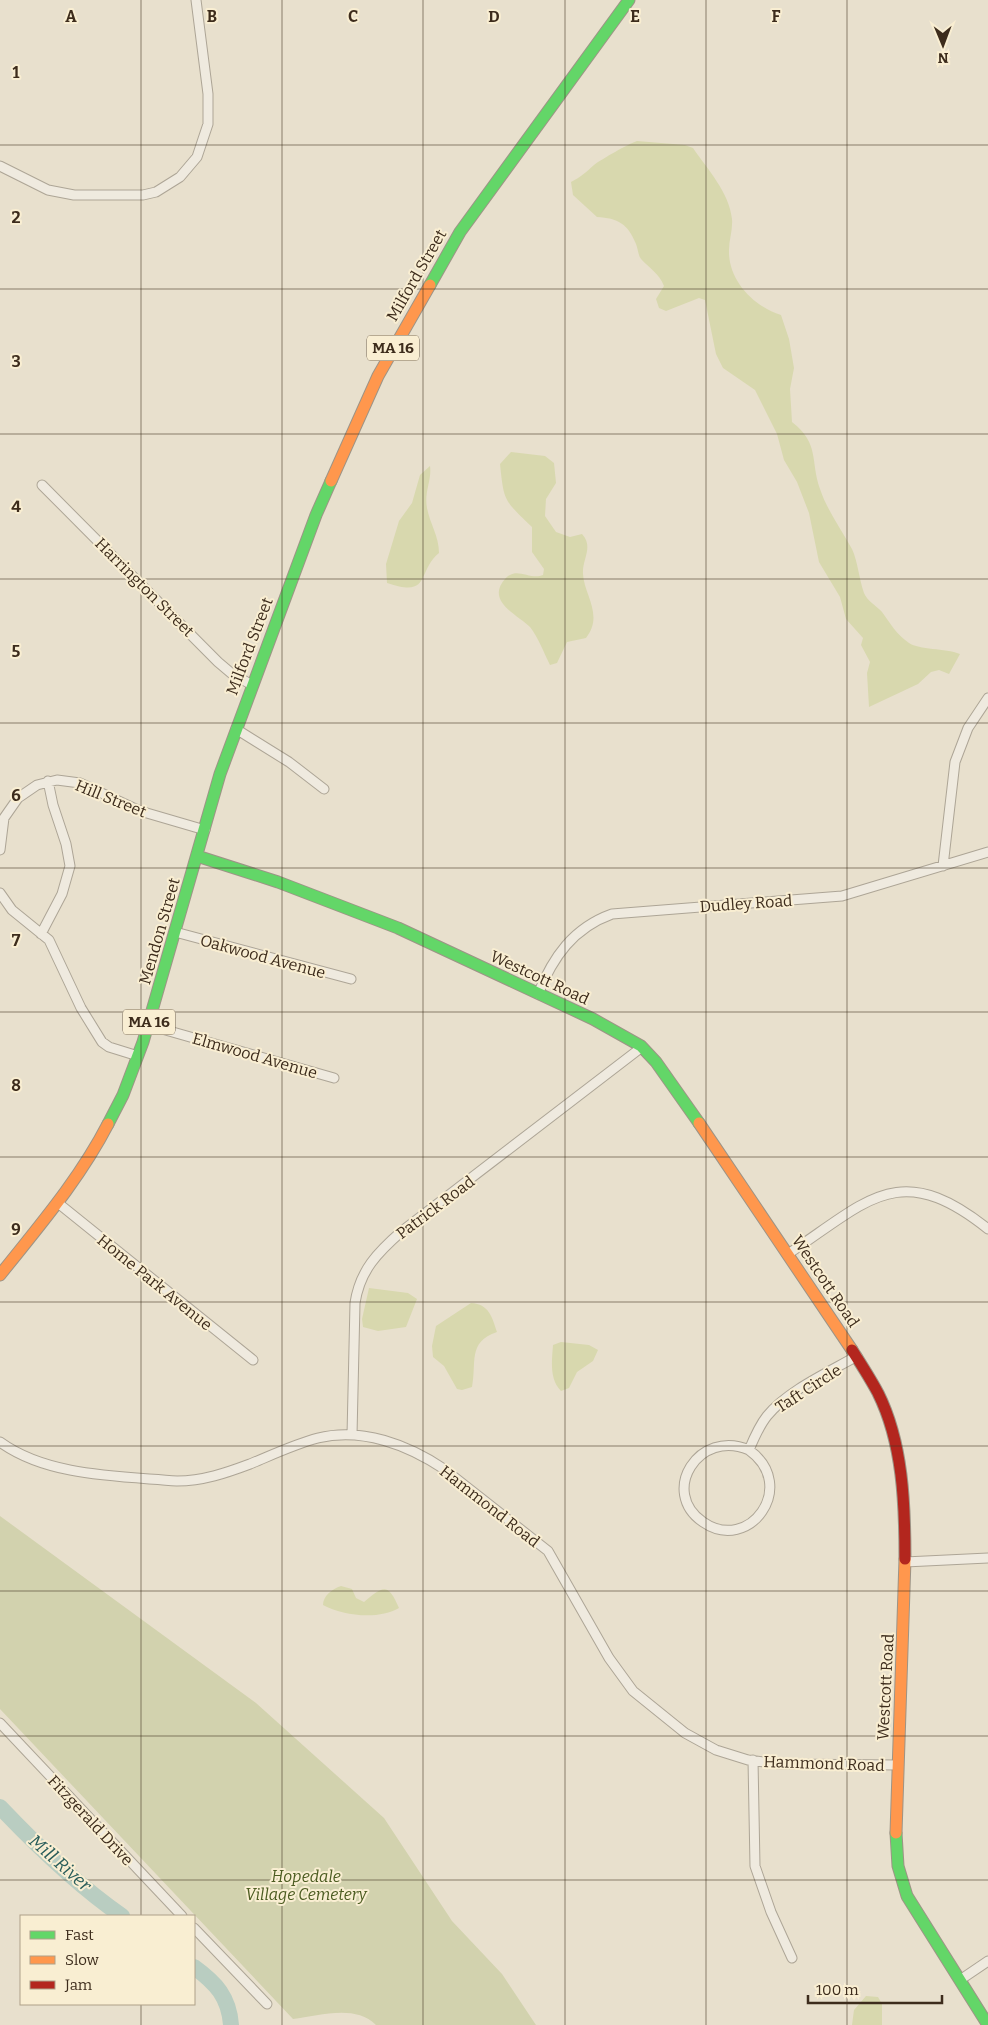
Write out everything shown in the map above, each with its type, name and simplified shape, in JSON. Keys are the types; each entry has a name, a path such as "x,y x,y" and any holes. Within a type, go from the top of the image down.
{"street":[{"path":"0,166 48,190 74,196 142,195 156,192 180,176 197,157 208,124 208,94 196,0"},
{"name":"Milford Street","path":"235,733 333,474 378,376 460,232 629,0"},
{"name":"Harrington Street","path":"42,484 218,662 231,673 252,685"},
{"path":"943,866 955,762 968,728 988,698"},
{"path":"235,733 289,762 324,789"},
{"name":"Mendon Street","path":"0,1275 58,1203 90,1158 110,1122 138,1056 148,1025 204,830 235,733"},
{"path":"41,934 62,894 70,866 66,844 53,805 48,781"},
{"name":"Hill Street","path":"0,850 2,829 10,808 28,790 48,781 80,783 140,811 204,830"},
{"name":"Dudley Road","path":"538,994 550,968 568,941 590,923 612,914 842,896 988,852"},
{"name":"Westcott Road","path":"197,856 351,909 626,1036 642,1047 674,1087 788,1254 857,1356 878,1393 891,1426 898,1453 905,1523 896,1828 901,1881 916,1912 988,2025"},
{"path":"0,893 12,910 49,940 56,951 81,1008 96,1034 109,1047 138,1056"},
{"name":"Oakwood Avenue","path":"175,932 351,979"},
{"name":"Elmwood Avenue","path":"148,1025 334,1078"},
{"name":"Patrick Road","path":"352,1435 355,1303 357,1288 369,1264 402,1231 642,1047"},
{"path":"788,1254 853,1210 887,1193 899,1190 920,1192 940,1198 958,1207 988,1229"},
{"name":"Home Park Avenue","path":"58,1203 253,1360"},
{"name":"Taft Circle","path":"749,1450 763,1423 781,1402 857,1356"},
{"name":"Hammond Road","path":"0,1442 33,1460 62,1468 110,1475 194,1481 224,1474 318,1438 352,1435 372,1437 400,1446 428,1458 535,1539 557,1563 609,1658 633,1691 685,1733 716,1750 753,1760 780,1764 898,1766"},
{"path":"733,1445 749,1450 763,1464 770,1482 768,1501 764,1510 750,1524 731,1530 712,1527 703,1522 696,1516 687,1501 685,1484 690,1468 700,1454 716,1446 733,1445"},
{"path":"905,1562 988,1558"},
{"name":"Fitzgerald Drive","path":"0,1723 181,1915"},
{"path":"753,1760 755,1866 771,1912 792,1958"},
{"path":"195,1929 267,2004"},
{"path":"960,1980 988,1961"}],"green space":[{"path":"637,141 685,145 693,148 722,190 732,219 729,250 733,272 744,290 752,298 771,311 781,315 789,339 794,368 790,389 792,422 801,430 811,445 820,489 830,512 852,549 864,593 904,640 919,647 960,654 949,674 939,670 931,672 918,684 869,707 867,673 870,662 861,645 863,638 846,619 840,597 819,562 809,513 797,482 784,460 777,434 755,390 723,368 716,354 705,300 699,298 666,311 659,308 656,299 664,286 657,274 639,256 633,237 626,227 611,219 597,217 573,195 571,182 603,159"},
{"path":"511,452 545,456 554,463 556,483 546,499 545,516 556,532 570,537 582,534 587,544 583,574 592,605 593,621 591,630 586,638 567,642 557,663 550,665 530,627 507,608 499,597 502,583 509,576 517,573 539,576 543,575 544,569 532,552 532,527 516,511 504,494 500,464"},
{"path":"430,466 426,502 428,514 438,541 439,553 432,560 417,585 401,587 387,583 386,564 399,521 412,503 420,475"},
{"path":"369,1288 408,1293 417,1299 406,1327 378,1331 363,1327 362,1319"},
{"path":"471,1303 482,1306 489,1312 497,1332 481,1341 477,1347 472,1387 462,1390 457,1389 444,1366 433,1357 432,1346 436,1326"},
{"path":"561,1342 589,1345 598,1350 593,1361 577,1372 569,1388 561,1391 553,1375 552,1363 553,1345"},
{"name":"Hopedale Village Cemetery","path":"0,1516 256,1703 384,1818 452,1921 502,1974 536,2025 376,2025 358,2015 347,2013 293,2019 0,1709"},
{"path":"341,1586 352,1589 356,1598 364,1602 381,1590 388,1590 399,1608 382,1614 361,1615 340,1612 323,1605 329,1593"},
{"path":"866,1996 878,1997 882,2004 882,2025 852,2025 854,2010"}],"waterway":[{"name":"Mill River","path":"0,1807 58,1864 121,1915"},
{"name":"Mill River","path":"195,1968 209,1979 220,1992 227,2006 231,2025"}],"traffic: fast":[{"path":"430,285 460,232 629,0"},
{"path":"108,1124 123,1095 143,1042 220,774 316,515 331,481"},
{"path":"197,856 278,882 398,928 593,1019 641,1046 656,1062 699,1123"},
{"path":"896,1833 898,1866 907,1896 988,2025"}],"traffic: slow":[{"path":"331,481 378,376 430,285"},
{"path":"699,1123 852,1350"},
{"path":"0,1275 71,1183 97,1145 108,1124"},
{"path":"896,1833 905,1559"}],"traffic: jam":[{"path":"852,1350 878,1393 893,1432 898,1453 903,1495 905,1559"}]}
